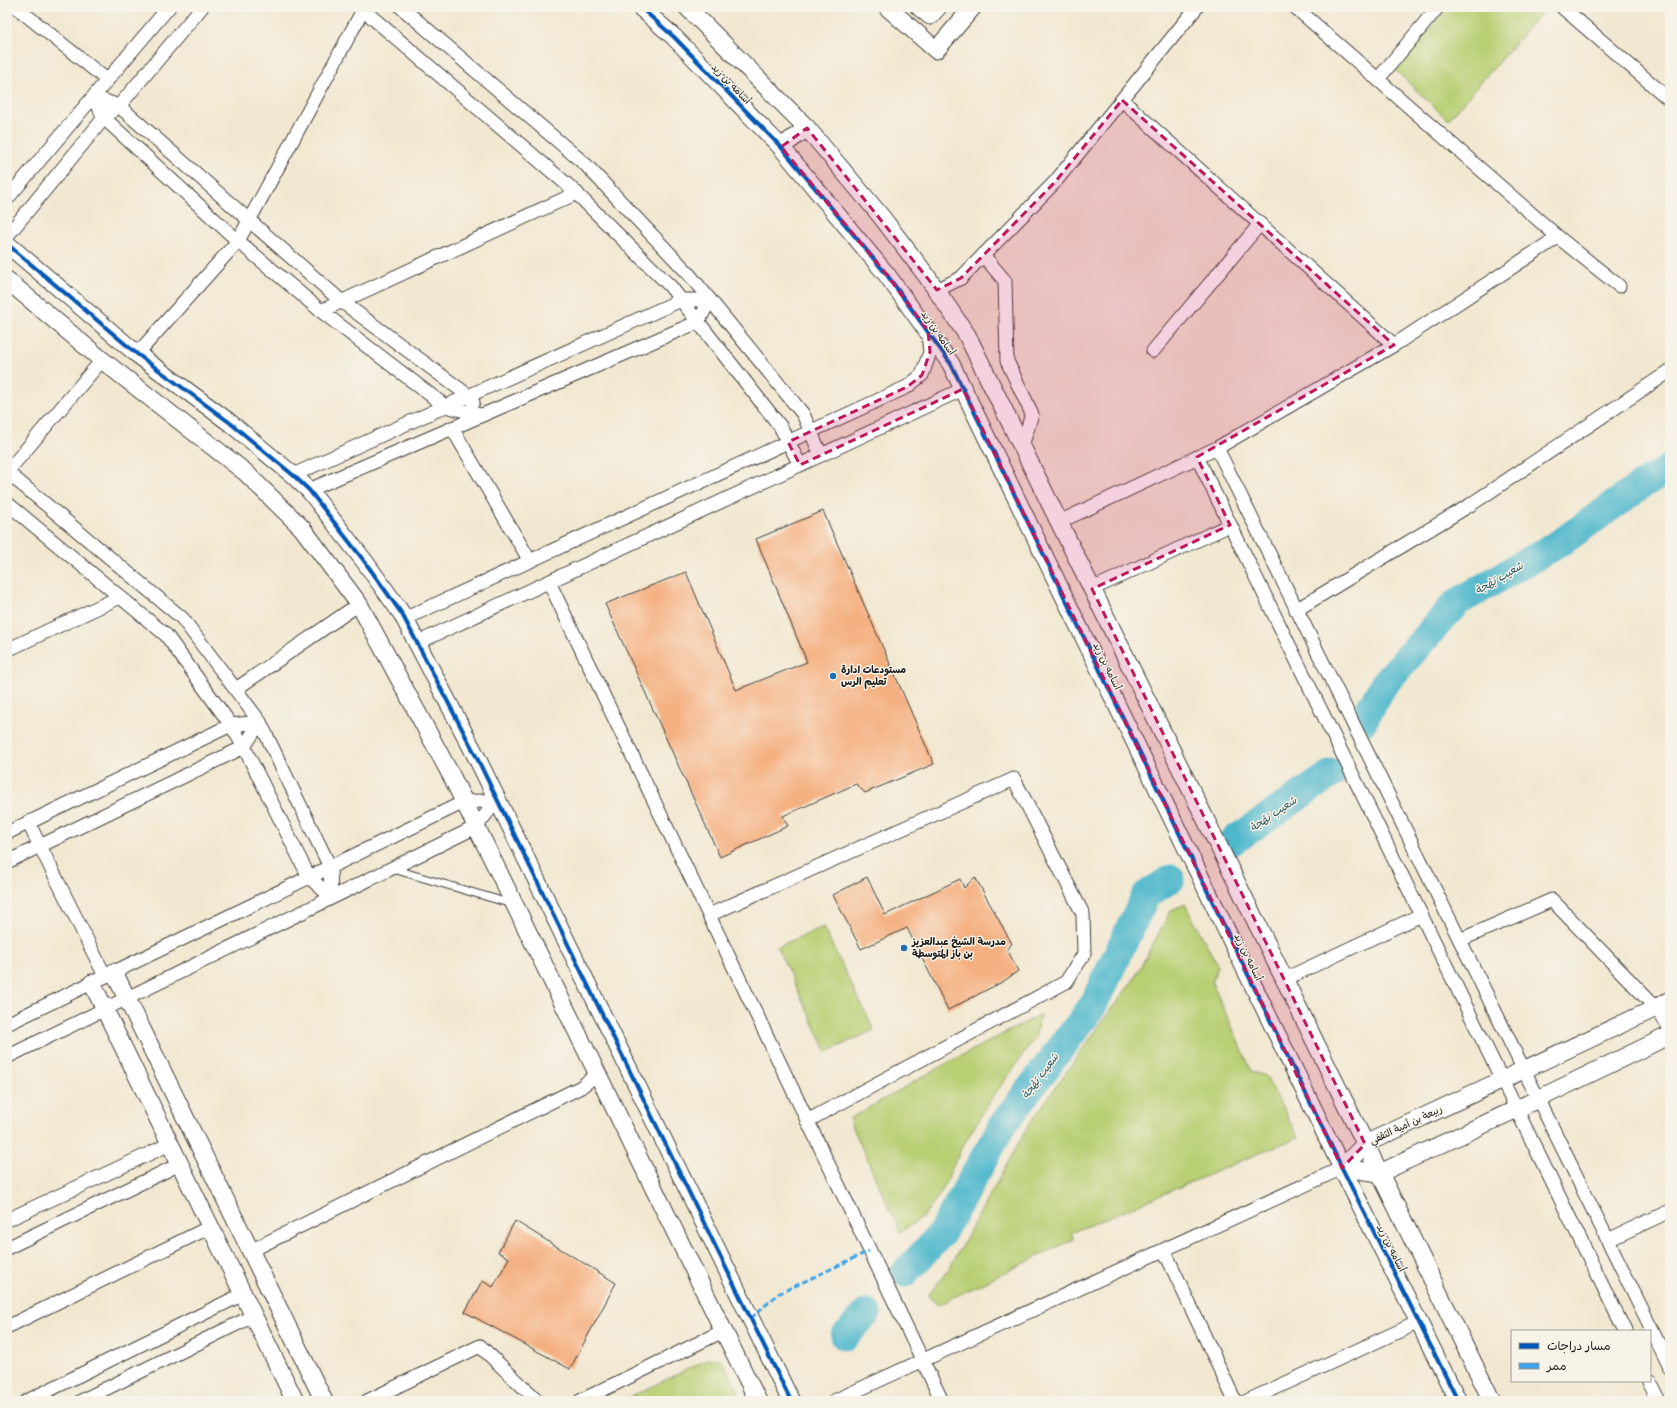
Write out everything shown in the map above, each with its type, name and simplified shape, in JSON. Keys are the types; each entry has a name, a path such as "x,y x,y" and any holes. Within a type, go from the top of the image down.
{"street":[{"path":"16,7 107,80"},
{"path":"7,199 169,7"},
{"path":"7,236 104,118 119,106 202,7"},
{"name":"أسامه بن زيد","path":"640,7 674,37 781,147 887,275 951,364 1342,1168 1458,1401"},
{"name":"أسامه بن زيد","path":"687,7 807,128 880,215 937,290 967,335 1492,1401"},
{"path":"887,7 936,50 973,7"},
{"path":"919,7 930,16 938,7"},
{"path":"937,290 961,278 1055,182 1197,7"},
{"path":"1295,7 1558,237 1620,286"},
{"path":"1378,80 1438,7"},
{"path":"1562,7 1670,100"},
{"path":"404,8 586,165 688,273 803,414 821,455"},
{"path":"137,354 238,242 361,9 577,194 670,286 780,426 800,465"},
{"path":"94,97 119,106 341,301 469,396 481,415"},
{"path":"94,97 104,118 238,242 321,311 445,406 481,415"},
{"path":"1122,100 1394,345"},
{"path":"781,147 807,128"},
{"path":"321,311 577,194"},
{"path":"1153,351 1260,224"},
{"path":"1059,522 1217,448 1394,345 1558,237"},
{"path":"7,244 137,354 229,422 309,490 365,562 404,619 497,800 792,1401"},
{"path":"984,255 1005,281 1007,361 1032,414 1022,446"},
{"path":"7,280 102,360 245,472 302,528 360,604 464,802 758,1401"},
{"path":"293,475 681,300 710,300"},
{"path":"309,490 698,322 710,300"},
{"path":"404,619 907,387 922,375 930,352 928,331"},
{"path":"102,360 7,472 182,618 260,722 330,867 331,897"},
{"path":"1296,610 1470,505 1670,371"},
{"path":"417,643 963,389"},
{"path":"452,428 530,561"},
{"path":"1217,448 1670,1366"},
{"path":"1197,457 1625,1330"},
{"path":"7,503 166,635 231,725 244,747 309,877 331,897"},
{"path":"1092,589 1230,525"},
{"path":"549,582 942,1401"},
{"path":"7,650 120,597"},
{"path":"236,689 360,604"},
{"path":"8,830 28,822 231,725 260,722"},
{"path":"7,862 244,747 260,722"},
{"path":"709,915 1014,779 1083,914 1084,954 1066,982 807,1121"},
{"path":"7,1024 464,802 497,800"},
{"path":"7,1057 476,827 497,800"},
{"path":"28,822 104,977 127,999 324,1401"},
{"path":"1460,940 1552,900 1663,1004 1670,1028"},
{"path":"1284,980 1421,915"},
{"path":"104,977 105,1009 295,1401"},
{"name":"ربيعة بن أمية الثقفي","path":"1342,1168 1365,1144 1663,1004"},
{"path":"834,1401 1342,1168 1380,1173 1670,1035"},
{"path":"250,1251 581,1087 597,1074"},
{"path":"7,1220 170,1144"},
{"path":"7,1248 180,1164"},
{"path":"1608,1240 1670,1211"},
{"path":"7,1327 210,1227"},
{"path":"1164,1250 1235,1401"},
{"path":"27,1401 243,1294"},
{"path":"81,1401 254,1316"},
{"path":"1247,1401 1419,1322"},
{"path":"580,1401 723,1331"},
{"path":"367,1401 480,1346 538,1401"},
{"path":"1650,1382 1659,1401"}],"lane":[{"path":"391,868 514,905"}],"highlighted area":[{"path":"1122,100 1394,345 1197,457 1230,525 1092,589 1365,1144 1342,1168 963,389 800,465 788,442 907,387 922,375 930,352 928,331 887,275 781,147 807,128 937,290 961,278 1055,182"}],"green space":[{"path":"1447,7 1537,7 1543,11 1448,120 1395,70"},
{"path":"1185,904 1218,966 1212,982 1252,1072 1266,1076 1298,1137 1071,1233 1074,1239 938,1305 928,1296 950,1267 1028,1126 1134,979 1171,910"},
{"path":"823,927 874,1030 827,1052 777,947"},
{"path":"1040,1015 1035,1038 990,1101 961,1149 941,1193 922,1218 900,1232 849,1119 949,1062"},
{"path":"708,1359 719,1359 725,1365 739,1392 718,1401 622,1401"}],"building":[{"name":"مستودعات ادارة تعليم الرس","path":"823,511 934,764 865,793 856,784 783,816 788,826 720,857 605,604 686,572 736,690 807,662 756,539"},
{"path":"867,877 885,915 960,879 964,888 975,877 1012,944 1007,949 1018,971 1004,981 948,1010 907,928 861,949 833,895"},
{"path":"515,1221 616,1283 570,1369 465,1312 482,1281 493,1287 509,1258 498,1252"}],"waterway":[{"name":"شعيب بَهْجة","path":"1362,723 1384,684 1456,603 1563,541 1643,484 1670,468"},
{"name":"شعيب بَهْجة","path":"1233,841 1333,773"},
{"name":"شعيب بَهْجة","path":"905,1273 941,1234 1004,1123 1092,1007 1146,895 1171,879"},
{"name":"شعيب بَهْجة","path":"845,1336 867,1313"}],"marked path":[{"path":"751,1318 778,1294 869,1251"}],"cycle path":[{"path":"640,7 674,37 781,147 887,275 951,364 1342,1168 1458,1401"},
{"path":"7,244 137,354 229,422 293,475 309,490 365,562 402,614 475,754 791,1401"}],"place":[{"name":"مستودعات ادارة تعليم الرس","path":"833,676"},
{"name":"مدرسة الشيخ عبدالعزيز بن باز المتوسطة","path":"904,948"}]}
